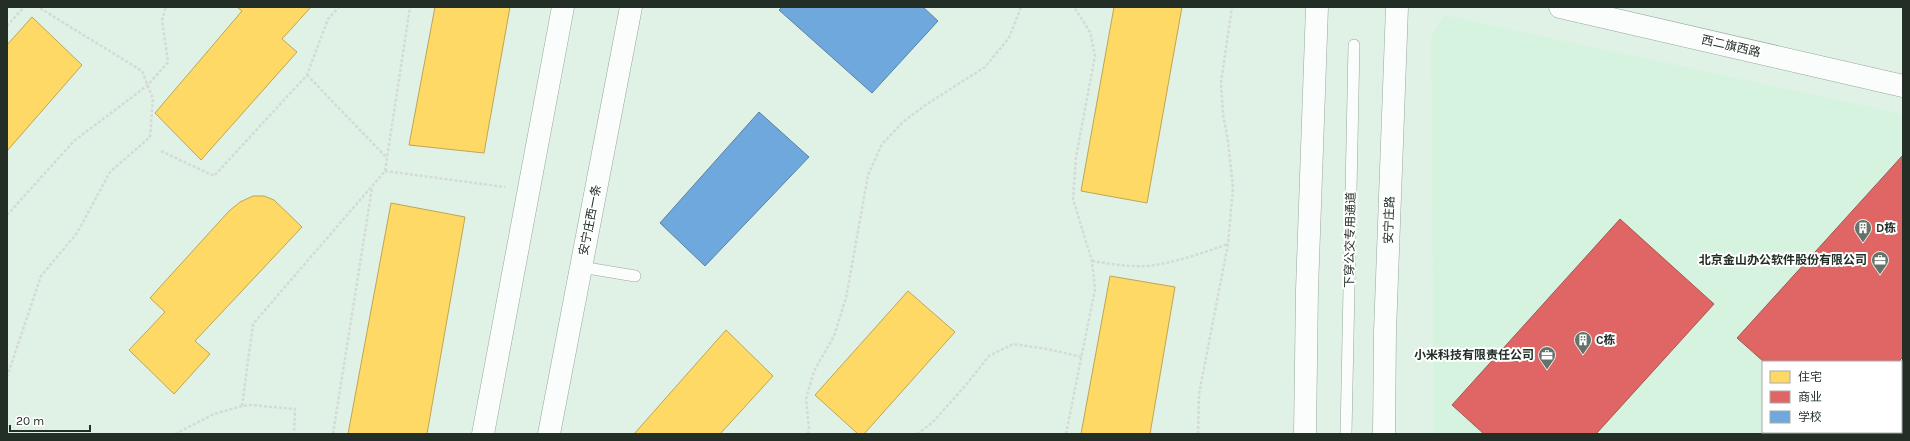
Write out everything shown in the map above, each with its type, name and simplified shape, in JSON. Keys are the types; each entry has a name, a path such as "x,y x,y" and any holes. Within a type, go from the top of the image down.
{"street":[{"path":"483,434 563,7"},
{"name":"安宁庄西一条","path":"549,434 631,7"},
{"path":"1305,434 1307,290 1317,7"},
{"name":"安宁庄路","path":"1384,434 1385,332 1397,7"},
{"name":"西二旗西路","path":"1560,7 1903,86"}],"lane":[{"name":"下穿公交专用通道","path":"1346,434 1354,45"},
{"path":"581,267 635,276"}],"path":[{"path":"7,26 24,7"},
{"path":"7,377 41,276 77,233 110,172 150,137 154,99 142,71 38,7"},
{"path":"7,215 74,141 148,85 168,62 162,20 166,7"},
{"path":"161,151 214,176 307,75 328,19 339,7"},
{"path":"242,406 252,324 385,171 410,7"},
{"path":"808,434 809,428 806,399 814,371 834,336 846,298 868,175 882,144 903,122 927,104 985,67 1009,38 1020,7"},
{"path":"1066,434 1096,289 1092,261 1072,199 1076,157 1095,56 1090,32 1074,7"},
{"path":"1198,434 1199,394 1228,244 1233,188 1228,141 1223,114 1221,82 1232,7"},
{"path":"307,75 387,158"},
{"path":"385,171 528,190"},
{"path":"333,434 372,186"},
{"path":"1092,261 1117,265 1148,266 1190,257 1228,244"},
{"path":"917,434 932,422 965,386 988,356 1013,344 1047,349 1082,357"},
{"path":"175,434 214,414 251,405 296,409 294,434"}],"shaded area":[{"path":"1444,15 1903,114 1903,434 1434,434 1431,37"}],"building: 住宅":[{"path":"237,7 311,7 282,39 297,52 201,160 155,113 242,11"},
{"path":"435,7 510,7 484,153 409,145"},
{"path":"1114,7 1182,7 1147,203 1081,191"},
{"path":"32,17 82,65 7,151 7,45"},
{"path":"253,196 264,196 274,200 302,227 195,341 210,354 174,394 129,350 165,312 150,298 229,211 240,202"},
{"path":"391,203 465,217 427,434 348,434"},
{"path":"1110,276 1175,287 1150,434 1081,434"},
{"path":"908,291 955,332 864,434 858,434 815,395"},
{"path":"726,330 773,376 720,434 634,434"}],"building: 商业":[{"name":"D栋","path":"1903,155 1903,357 1899,361 1763,361 1737,338"},
{"name":"C栋","path":"1620,219 1714,304 1596,434 1484,434 1452,405"}],"building: 学校":[{"path":"782,7 923,7 938,21 872,93 779,10"},
{"path":"759,112 809,157 705,266 660,223"}],"place":[{"name":"D栋","path":"1863,243"},
{"name":"北京金山办公软件股份有限公司","path":"1880,275"},
{"name":"C栋","path":"1583,355"},
{"name":"小米科技有限责任公司","path":"1547,370"}]}
